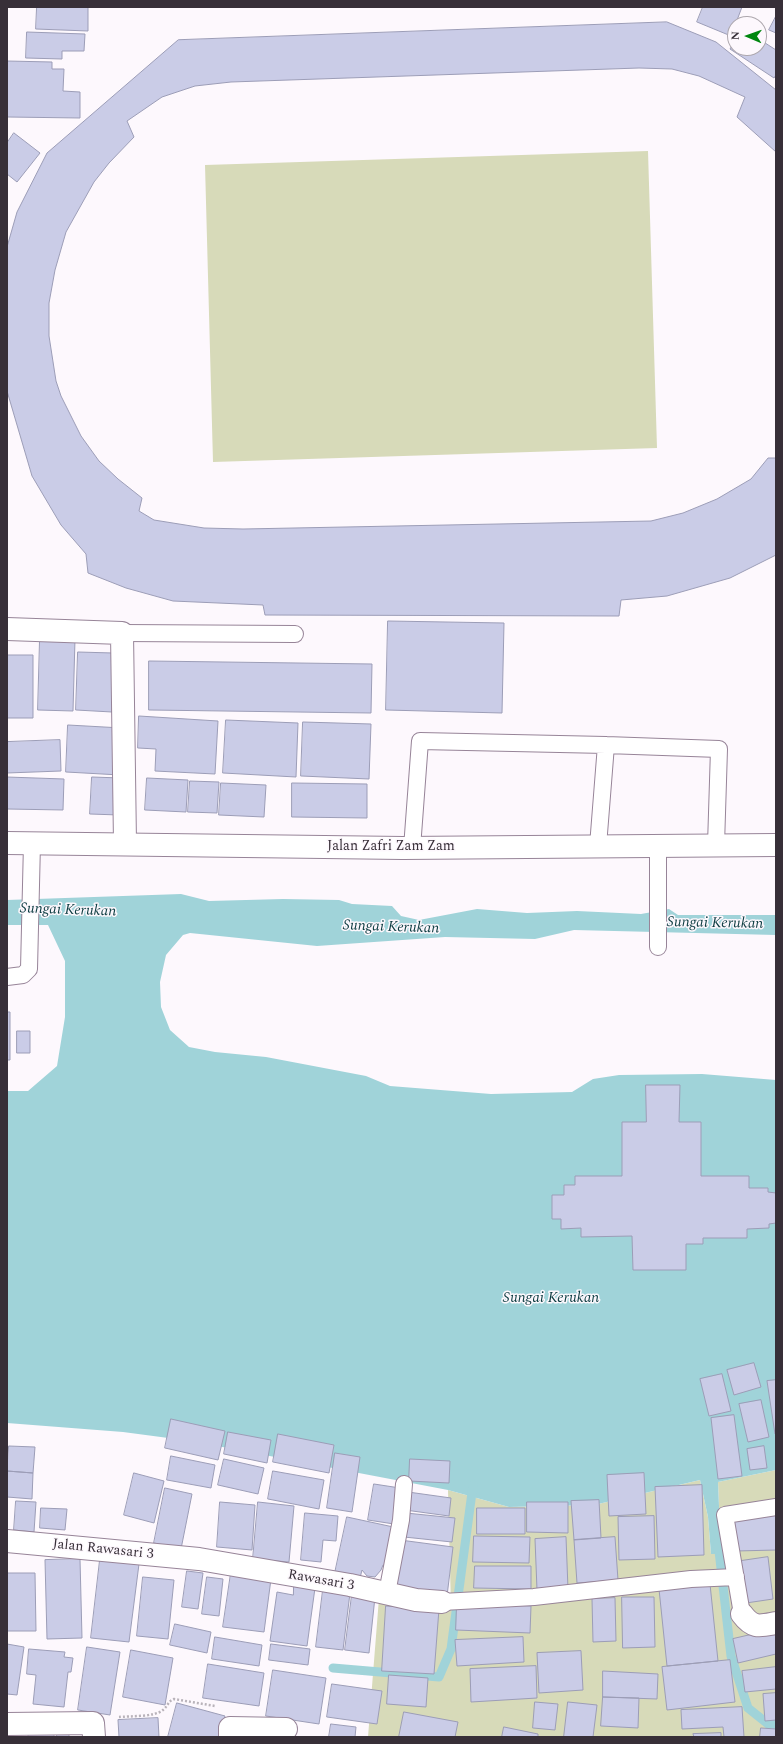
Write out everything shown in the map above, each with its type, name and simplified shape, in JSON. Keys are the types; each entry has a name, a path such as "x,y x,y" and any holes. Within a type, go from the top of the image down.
{"street":[{"path":"7,629 122,633 125,843"},
{"name":"Jalan Zafri Zam Zam","path":"7,843 125,843 412,848 776,845"},
{"name":"Jalan Rawasari 3","path":"7,1541 199,1559"},
{"name":"Rawasari 3","path":"199,1559 442,1602"},
{"path":"742,1614 748,1623 756,1626 776,1623"},
{"path":"7,1724 93,1730"},
{"path":"230,1732 286,1729"}],"lane":[{"path":"122,633 295,634"},
{"path":"412,848 420,741 719,749 716,845"},
{"path":"598,846 606,745"},
{"path":"7,977 23,975 29,969 32,843"},
{"path":"658,846 658,947"},
{"path":"387,1593 401,1520 404,1484"},
{"path":"742,1614 725,1515 776,1507"},
{"path":"442,1602 534,1597 691,1579 736,1577"}],"path":[{"path":"93,1730 116,1717 153,1714 163,1710 170,1701 174,1699 226,1708 232,1718 230,1732"}],"green space":[{"path":"648,151 657,448 213,462 205,165"},
{"path":"776,1470 776,1737 368,1737 379,1598 451,1608 448,1490 509,1507 594,1505 700,1480 708,1517 711,1554 721,1553 718,1482"}],"water":[{"name":"Sungai Kerukan","path":"181,894 209,901 283,899 339,900 352,904 392,906 401,916 419,920 477,909 527,913 577,911 641,914 669,909 678,915 776,915 776,935 574,930 535,939 445,937 317,946 190,933 183,935 166,955 160,982 161,1007 170,1030 189,1047 215,1052 266,1057 366,1076 390,1086 491,1094 572,1092 593,1079 619,1075 702,1074 776,1080 776,1470 718,1482 721,1554 711,1554 708,1517 700,1480 594,1505 509,1507 448,1490 191,1441 123,1432 7,1423 7,1091 28,1091 57,1066 65,1017 65,961 48,925 7,925 7,900"}],"building":[{"path":"37,7 88,7 88,31 36,29"},
{"path":"703,7 742,7 739,16 727,16 727,34 697,22"},
{"path":"776,16 776,33 769,30"},
{"path":"667,22 716,42 727,51 727,56 734,56 776,90 776,152 737,117 745,97 699,76 672,69 639,68 231,82 195,86 162,97 127,121 134,137 109,163 94,182 66,232 55,270 49,303 49,336 56,381 61,396 81,436 99,461 118,479 142,498 139,511 154,520 204,528 243,529 651,521 683,513 717,499 751,479 768,458 776,458 776,555 730,578 667,596 621,600 619,616 265,615 263,605 173,601 126,588 88,573 86,554 61,525 32,476 7,391 7,247 17,212 47,153 178,40"},
{"path":"27,32 85,34 84,51 62,51 62,59 26,58"},
{"path":"767,44 776,50 776,75 774,78 741,56 767,56"},
{"path":"7,61 52,62 52,69 64,69 63,91 80,92 80,118 7,117"},
{"path":"14,133 40,153 17,182 7,174 7,143"},
{"path":"388,621 504,623 502,713 386,710"},
{"path":"40,638 75,639 73,711 38,710"},
{"path":"78,652 113,653 112,712 76,710"},
{"path":"7,655 33,655 33,718 7,718"},
{"path":"149,661 372,664 371,713 149,710"},
{"path":"139,716 218,721 215,774 155,771 156,749 138,748"},
{"path":"226,720 298,723 296,777 223,773"},
{"path":"303,722 371,724 369,779 301,776"},
{"path":"68,725 122,728 120,775 66,772"},
{"path":"60,740 61,771 7,773 7,742"},
{"path":"7,777 64,779 63,810 7,809"},
{"path":"92,777 121,778 119,815 90,814"},
{"path":"147,778 188,780 186,812 145,810"},
{"path":"190,781 219,782 217,813 188,812"},
{"path":"221,783 266,785 264,817 219,815"},
{"path":"292,783 367,784 367,818 292,817"},
{"path":"7,1012 10,1012 10,1060 7,1060"},
{"path":"17,1031 30,1031 30,1053 17,1053"},
{"path":"646,1085 680,1085 679,1122 701,1122 701,1176 749,1176 749,1188 768,1188 768,1192 776,1193 776,1223 769,1224 769,1228 747,1229 747,1238 703,1238 703,1244 686,1244 686,1270 633,1270 632,1236 581,1237 581,1228 561,1229 561,1219 552,1219 552,1195 564,1195 564,1185 575,1185 575,1176 622,1176 622,1122 646,1122"},
{"path":"754,1363 761,1387 734,1395 727,1370"},
{"path":"722,1374 731,1411 709,1416 700,1379"},
{"path":"776,1380 776,1434 775,1434 767,1381"},
{"path":"761,1400 769,1437 748,1442 739,1404"},
{"path":"734,1415 742,1476 718,1479 711,1418"},
{"path":"171,1419 225,1431 218,1460 165,1448"},
{"path":"228,1432 271,1440 267,1463 224,1454"},
{"path":"278,1434 334,1445 329,1473 273,1462"},
{"path":"9,1446 35,1447 33,1473 7,1471"},
{"path":"764,1446 767,1468 750,1470 747,1449"},
{"path":"335,1453 360,1457 352,1512 327,1508"},
{"path":"171,1456 215,1465 211,1488 167,1480"},
{"path":"224,1459 264,1468 258,1494 218,1485"},
{"path":"410,1459 450,1461 449,1483 409,1481"},
{"path":"7,1471 33,1473 32,1499 7,1497"},
{"path":"273,1471 324,1480 319,1509 268,1499"},
{"path":"134,1473 164,1481 154,1523 124,1515"},
{"path":"644,1473 646,1514 609,1516 607,1475"},
{"path":"374,1484 400,1488 394,1524 368,1520"},
{"path":"702,1485 704,1555 658,1557 655,1487"},
{"path":"165,1488 192,1494 181,1549 154,1543"},
{"path":"408,1492 451,1498 449,1516 405,1510"},
{"path":"599,1500 601,1538 574,1540 571,1501"},
{"path":"16,1501 36,1502 34,1532 14,1530"},
{"path":"220,1502 255,1505 252,1550 217,1547"},
{"path":"258,1502 294,1506 289,1562 253,1559"},
{"path":"527,1502 568,1502 568,1533 527,1532"},
{"path":"41,1508 67,1509 65,1530 40,1528"},
{"path":"477,1508 525,1508 525,1534 477,1534"},
{"path":"776,1508 776,1550 736,1551 734,1510"},
{"path":"305,1513 338,1516 336,1541 323,1540 321,1562 301,1560"},
{"path":"406,1513 455,1518 452,1542 404,1537"},
{"path":"654,1516 655,1559 619,1560 618,1517"},
{"path":"347,1517 398,1528 389,1567 383,1565 375,1577 367,1576 362,1570 360,1578 335,1573"},
{"path":"474,1536 530,1537 529,1563 473,1562"},
{"path":"566,1537 568,1589 537,1590 535,1539"},
{"path":"615,1537 618,1580 577,1583 574,1540"},
{"path":"400,1540 453,1547 447,1596 395,1590"},
{"path":"768,1557 773,1599 746,1603 741,1561"},
{"path":"80,1559 82,1638 47,1639 45,1560"},
{"path":"100,1560 139,1564 129,1642 91,1638"},
{"path":"475,1566 531,1566 531,1589 474,1588"},
{"path":"187,1571 203,1573 198,1609 182,1607"},
{"path":"7,1573 35,1573 36,1631 7,1631"},
{"path":"231,1573 271,1579 264,1632 223,1627"},
{"path":"143,1577 174,1580 168,1639 137,1636"},
{"path":"207,1577 223,1579 219,1616 202,1614"},
{"path":"710,1584 718,1661 667,1666 659,1589"},
{"path":"294,1585 315,1588 307,1646 270,1641 277,1592 293,1595"},
{"path":"323,1590 350,1593 343,1650 316,1647"},
{"path":"352,1595 375,1597 369,1653 345,1650"},
{"path":"622,1597 654,1597 655,1647 623,1648"},
{"path":"615,1598 616,1641 593,1642 592,1599"},
{"path":"457,1603 531,1606 530,1633 456,1630"},
{"path":"386,1606 439,1609 434,1674 382,1671"},
{"path":"175,1624 211,1632 207,1653 170,1645"},
{"path":"776,1629 776,1654 738,1663 733,1639"},
{"path":"215,1637 262,1645 259,1666 212,1659"},
{"path":"523,1637 524,1662 457,1666 455,1640"},
{"path":"7,1644 24,1647 17,1695 7,1694"},
{"path":"271,1644 310,1649 308,1665 269,1660"},
{"path":"87,1647 120,1652 110,1715 78,1710"},
{"path":"29,1649 65,1652 64,1657 73,1658 71,1672 68,1672 64,1707 33,1704 36,1675 27,1674"},
{"path":"131,1650 173,1658 165,1705 123,1697"},
{"path":"581,1651 583,1690 539,1693 537,1653"},
{"path":"730,1660 735,1702 667,1710 662,1667"},
{"path":"208,1664 264,1673 259,1706 203,1698"},
{"path":"536,1666 537,1698 471,1702 470,1669"},
{"path":"776,1667 776,1689 745,1692 742,1671"},
{"path":"273,1670 326,1678 319,1724 266,1716"},
{"path":"603,1671 658,1674 657,1699 603,1697"},
{"path":"389,1675 428,1678 426,1707 387,1704"},
{"path":"332,1684 382,1691 377,1724 327,1717"},
{"path":"776,1693 776,1720 765,1721 763,1694"},
{"path":"603,1697 639,1698 638,1728 601,1726"},
{"path":"535,1702 558,1704 555,1730 533,1728"},
{"path":"568,1702 597,1705 593,1737 564,1737"},
{"path":"177,1703 225,1716 219,1737 168,1737"},
{"path":"742,1707 744,1737 724,1737 723,1727 682,1729 681,1710"},
{"path":"404,1712 458,1722 455,1737 399,1737"},
{"path":"158,1718 159,1737 119,1737 118,1720"},
{"path":"331,1724 356,1727 355,1737 329,1737"},
{"path":"57,1727 69,1727 69,1737 57,1737"},
{"path":"504,1727 538,1734 538,1737 502,1737"},
{"path":"761,1728 776,1729 776,1737 760,1737"},
{"path":"54,1732 54,1737 28,1737 28,1733"},
{"path":"721,1733 721,1737 694,1737 693,1734"}],"waterway":[{"path":"333,1668 439,1677 451,1649 473,1485"},
{"path":"718,1542 731,1656 748,1708 768,1724 776,1725"}]}
